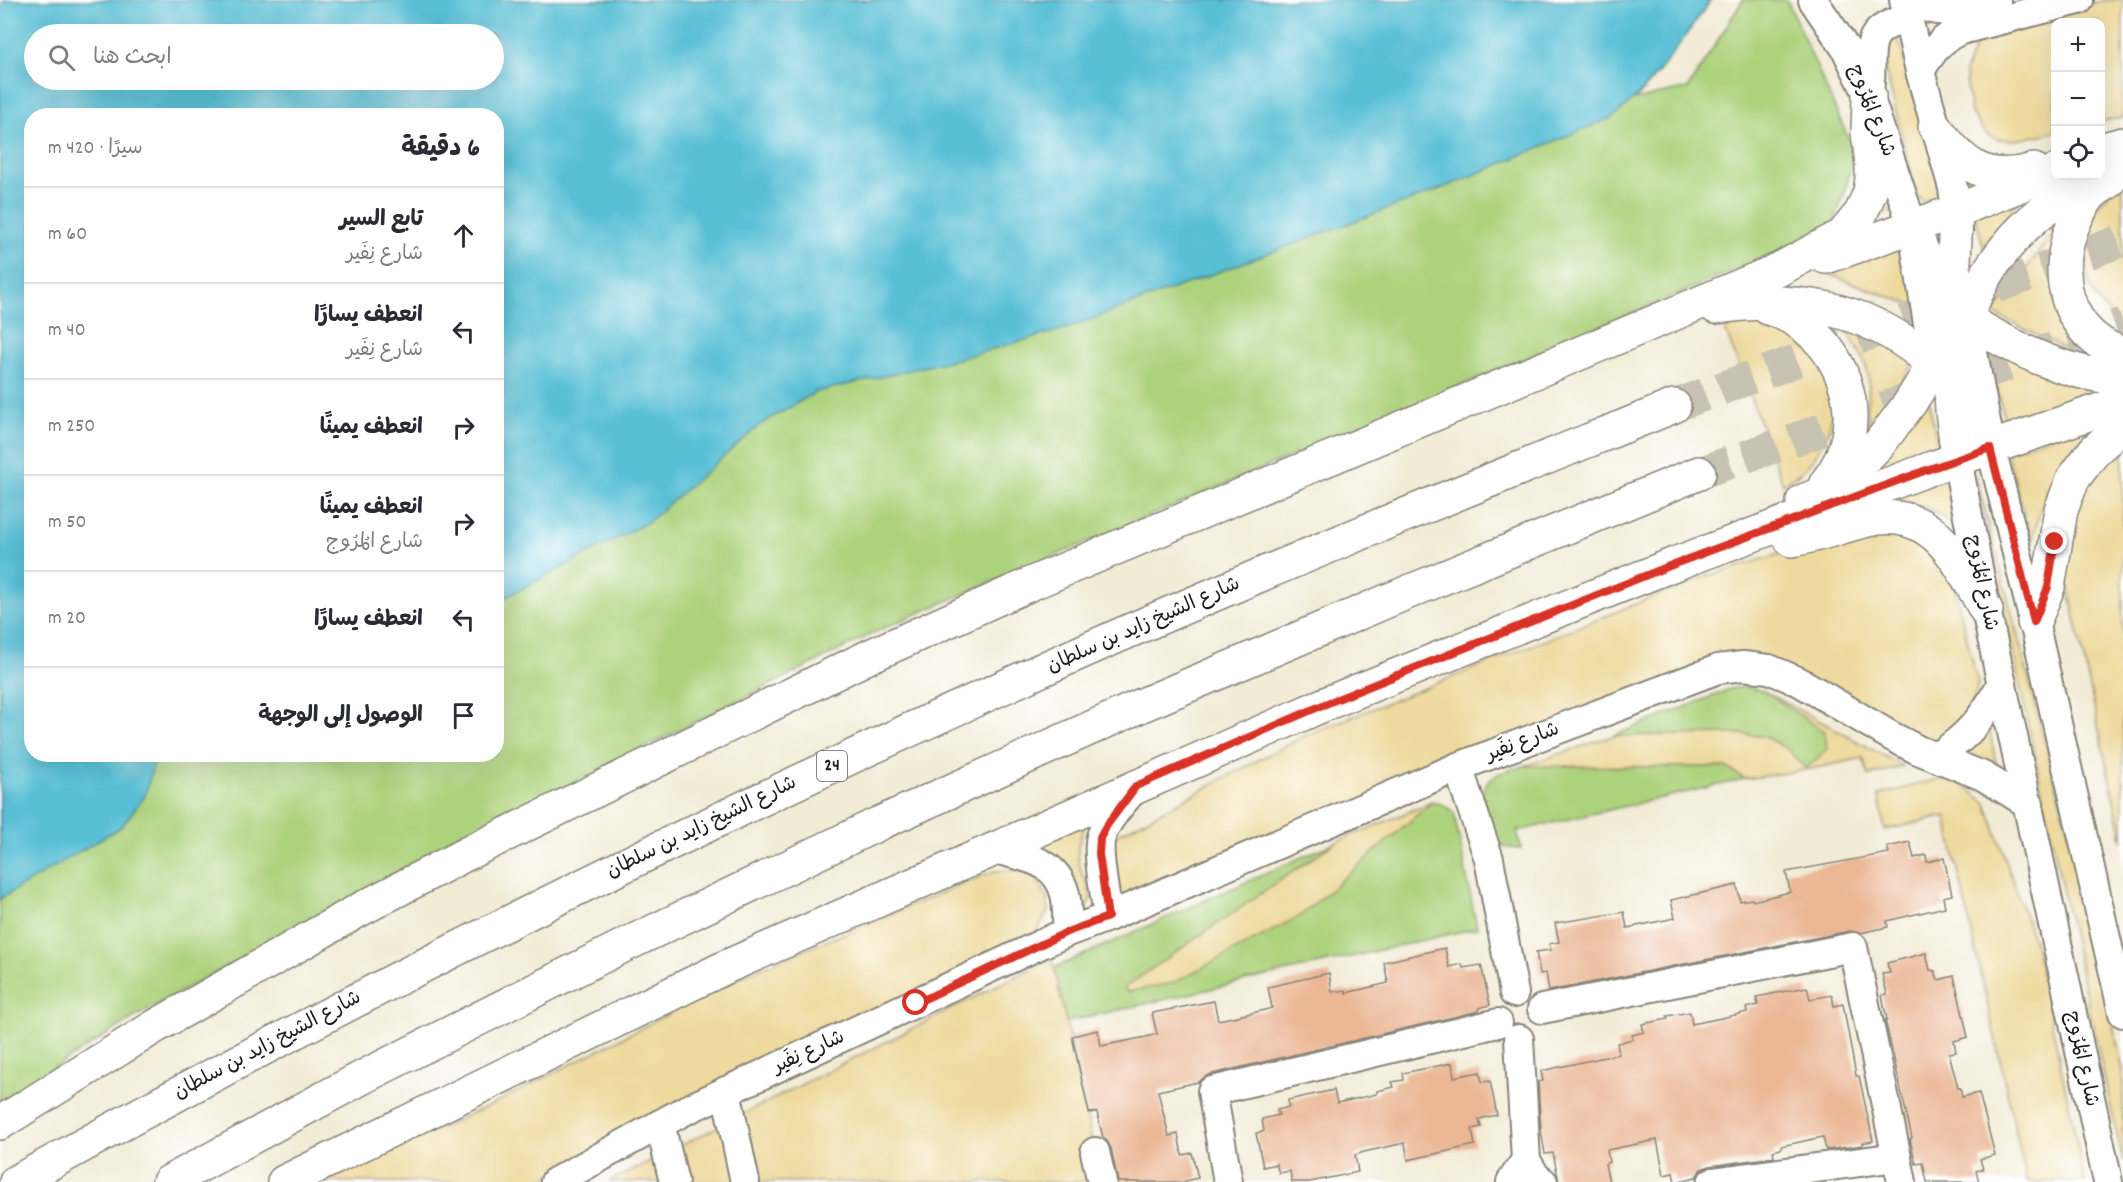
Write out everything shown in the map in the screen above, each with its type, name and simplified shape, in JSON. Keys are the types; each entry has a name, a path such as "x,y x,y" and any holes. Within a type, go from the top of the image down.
{"main road":[{"path":"0,1123 156,1026 361,909 466,854 786,696 1030,584 1778,270 1843,235 1861,213 1872,178 1868,133 1869,96"},
{"path":"1935,127 1960,158 1984,172 2012,175 2051,165"},
{"path":"2105,150 2123,144"},
{"path":"1677,563 1719,536 1816,496 1857,466 1879,444 1911,404 1943,372 1958,313 2021,229 2044,208 2071,190 2100,176 2123,170"},
{"path":"2123,170 2089,195 2076,217 2067,242 2063,266 2074,316 2090,336 2112,351 2123,354"},
{"path":"1778,270 1832,255 1956,211 2051,173"},
{"path":"1956,211 1953,288 1958,313"},
{"path":"1912,225 1940,292 1958,313 2031,354 2065,368 2103,377 2123,378"},
{"path":"1676,313 1742,304 1771,302 1800,304 1828,308 1882,328 1910,344 1943,372 1990,448"},
{"path":"1742,304 1770,309 1797,320 1812,332 1837,362 1848,389 1851,417 1846,447 1834,473 1816,496"},
{"path":"1943,372 1951,392 1958,459"},
{"path":"284,1182 728,966 1330,702 1677,563 2038,430 2123,402"},
{"name":"شارع الشيخ زايد بن سلطان","path":"16,1182 324,1016 582,886 843,761 1127,632 1372,528 1674,406"},
{"path":"2034,622 2048,587 2061,510 2073,479 2095,450 2123,426"},
{"path":"169,1182 429,1044 621,947 880,823 1164,696 1406,592 1699,473"},
{"path":"1744,538 1786,540 1869,520 1890,518 1910,521 1933,532 1950,548 1986,610"}],"street":[{"name":"شارع المُرُوج","path":"1813,0 1846,49 1869,96 1912,225 1943,372"},
{"path":"1907,6 1941,12 2001,0"},
{"path":"1920,71 1935,48 1951,34 2072,1"},
{"path":"1869,96 1870,46 1874,37 1907,6"},
{"path":"1907,6 1920,71 1953,188 1956,211"},
{"name":"شارع المُرُوج","path":"1958,313 2034,622 2123,1013"},
{"name":"شارع المُرُوج","path":"1958,459 1986,610 2108,1182"},
{"name":"شارع نِفَير","path":"555,1182 660,1124 726,1091 1067,932 1108,917 1458,767 1718,669 1743,666 1769,669 1800,682 1891,736 1918,750 1990,780 2029,804"},
{"path":"1937,757 1962,740 1990,705 2002,683"},
{"path":"1458,767 1489,859 1514,993"},
{"path":"1108,917 1099,854 1100,838 1136,786"},
{"path":"994,849 1048,865 1059,879 1066,896 1067,932"},
{"path":"1542,1009 1853,947 1899,1169 1712,1182"},
{"path":"1514,993 1528,994 1539,1003 1542,1009 1538,1030 1526,1038 1508,1031 1496,1017 1499,1005 1514,993"},
{"path":"1508,1031 1527,1175"},
{"path":"1228,1182 1212,1091 1508,1031"},
{"path":"726,1091 746,1182"},
{"path":"660,1124 674,1182"},
{"path":"1095,1152 1102,1182"}],"green space":[{"path":"5,0 25,24 24,90 33,90 32,108 24,108 24,762 504,762 504,129 1711,0 1661,69 1635,100 1688,88 1743,0 1787,0 1854,151 1845,192 1834,222 1816,236 890,625 427,856 133,1018 0,1102 0,7"},
{"path":"1744,687 1764,691 1825,732 1827,749 1805,770 1787,749 1765,737 1740,734 1613,736 1730,689"},
{"path":"1524,766 1726,767 1745,779 1517,831 1521,849 1500,845 1492,837 1487,823 1483,792 1491,778 1507,770"},
{"path":"1432,802 1444,805 1454,813 1477,928 1066,1022 1054,968 1336,842 1124,988 1300,916"}],"sand":[{"path":"2108,0 2123,0 2123,117 2105,121 2105,18 2051,18 2051,133 2017,140 1997,139 1987,135 1971,113 1965,72 1975,46 1993,23"},
{"path":"1892,38 1899,41 1940,189 1936,200 1929,202 1922,201 1917,195 1880,49"},
{"path":"1882,169 1898,210 1861,221"},
{"path":"2123,183 2123,327 2097,299 2088,277 2085,252 2093,215 2101,202"},
{"path":"2025,192 1984,249 1972,203"},
{"path":"2065,217 2049,263 2111,362 2073,353 1993,313"},
{"path":"1908,232 1926,310 1812,268"},
{"path":"1743,315 1777,322 1819,361 1831,398 1832,412 1829,430 1813,460 1800,473 1783,484 1721,318"},
{"path":"1845,330 1920,352 1886,408 1856,441 1869,384 1863,359"},
{"path":"1985,338 2118,389 2007,429"},
{"path":"1925,383 1939,451 1837,489"},
{"path":"2102,419 2076,446 2056,475 2036,524 2032,543 2007,452"},
{"path":"2123,441 2123,842 2063,553 2077,485"},
{"path":"1976,475 2080,877 2123,1070 2123,1162 2062,887"},
{"path":"1945,476 1965,539 1940,515 1928,509 1888,502 1855,504"},
{"path":"1852,532 1917,534 1951,573 1978,684 1966,716 1952,733 1918,742 1761,662 1132,898 1119,894 1111,838 1304,736 1704,577"},
{"path":"1764,691 1903,766 1869,776 1863,758 1805,770 1745,779 1726,767 1524,766 1613,736 1740,734 1765,737 1787,749 1806,769 1827,749 1825,732"},
{"path":"1988,721 1999,779 1963,754"},
{"path":"1938,779 1959,782 1986,803 2036,948 2085,1182 2027,1182 1946,816 1885,830 1879,795"},
{"path":"1432,802 1300,916 1173,983 1127,992 1124,988 1336,842"},
{"path":"1087,821 1079,842 1078,855 1091,899 1085,909 1080,910 1028,848"},
{"path":"1014,870 1035,877 1046,895 1049,910 1034,936 537,1182 323,1182 503,1099 742,976 994,871"},
{"path":"1052,958 1101,1182 609,1182"}],"water":[{"path":"5,0 1711,0 1654,77 1628,105 1613,117 1433,192 1065,329 957,359 816,392 761,424 648,522 504,598 504,108 24,108 24,762 153,762 145,796 121,827 0,899 0,7"}],"building":[{"path":"1910,842 1914,858 1926,855 1927,862 1944,858 1952,895 1943,897 1945,907 1887,921 1888,927 1860,933 1850,931 1549,991 1546,973 1540,974 1536,952 1551,950 1549,944 1559,942 1555,923 1624,912 1627,928 1675,918 1671,900 1737,885 1740,901 1752,899 1753,901 1790,892 1786,872 1889,853 1887,847"},
{"path":"1445,948 1449,967 1462,964 1463,968 1481,965 1490,1005 1479,1008 1479,1011 1208,1075 1198,1082 1158,1091 1169,1136 1178,1134 1182,1155 1192,1153 1198,1178 1181,1182 1118,1182 1111,1148 1103,1138 1097,1112 1089,1113 1072,1036 1098,1030 1101,1046 1146,1037 1157,1034 1152,1013 1214,1001 1218,1020 1261,1011 1272,1008 1268,987 1329,973 1332,992 1346,990 1346,993 1388,983 1384,962"},
{"path":"1926,953 1930,970 1935,971 1938,980 1954,976 1968,1037 1954,1041 1956,1052 1949,1053 1962,1097 1979,1093 1995,1155 1980,1159 1983,1169 1976,1171 1979,1182 1927,1182 1923,1163 1916,1164 1910,1139 1912,1138 1885,1020 1887,1020 1882,995 1887,994 1882,974 1890,973 1887,963"},
{"path":"1807,987 1810,999 1832,995 1834,1006 1843,1004 1856,1076 1859,1076 1873,1141 1862,1143 1863,1145 1826,1150 1823,1137 1781,1146 1781,1149 1773,1151 1774,1157 1710,1166 1701,1169 1696,1177 1675,1182 1673,1173 1664,1175 1657,1140 1607,1150 1609,1162 1605,1164 1609,1182 1559,1182 1553,1153 1545,1154 1541,1130 1538,1082 1543,1081 1541,1071 1619,1054 1617,1043 1633,1039 1632,1035 1644,1032 1642,1024 1668,1019 1667,1016 1690,1012 1692,1024 1731,1016 1747,1012 1746,1008 1758,1005 1756,997"},
{"path":"1452,1063 1454,1077 1480,1072 1482,1082 1490,1081 1497,1115 1479,1119 1481,1127 1472,1129 1475,1145 1408,1160 1405,1143 1364,1152 1355,1155 1358,1172 1310,1182 1292,1182 1290,1171 1279,1173 1276,1164 1263,1167 1256,1133 1264,1131 1262,1119 1279,1115 1277,1110 1289,1107 1288,1100 1334,1090 1337,1103 1377,1094 1377,1091 1394,1087 1392,1082 1404,1080 1403,1073"}],"tunnel":[{"path":"1674,406 2123,240"},
{"path":"1699,473 2123,324"}],"route":[{"path":"916,1003 1067,932 1108,917 1099,854 1100,838 1136,786 1330,702 1677,563 1990,448 2034,622 2048,587 2055,542"}]}
